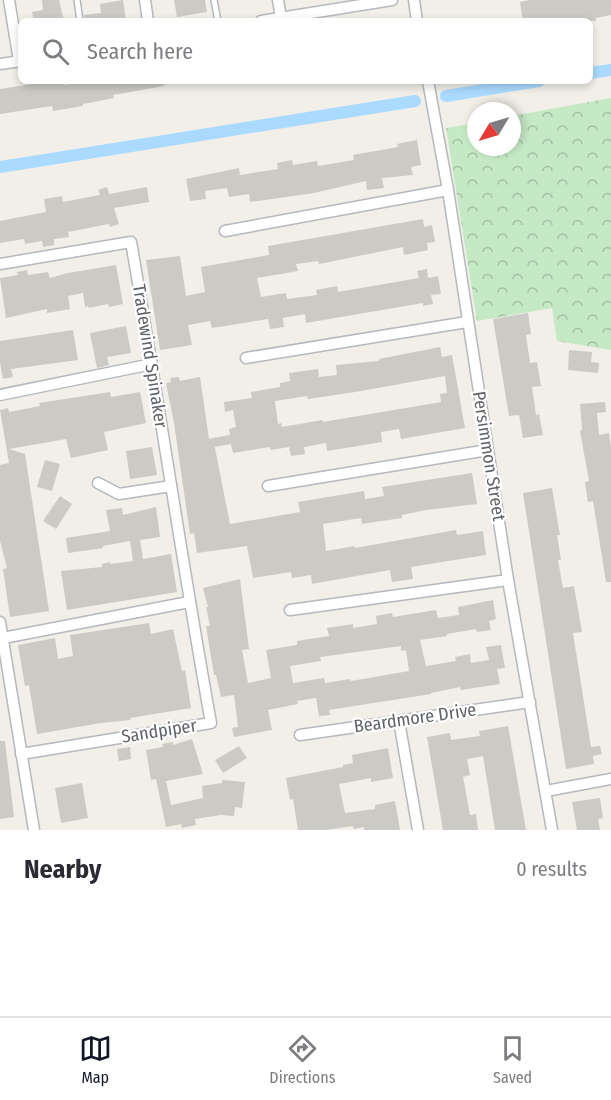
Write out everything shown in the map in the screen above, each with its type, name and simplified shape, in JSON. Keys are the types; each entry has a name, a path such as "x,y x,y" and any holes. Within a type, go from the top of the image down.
{"street":[{"path":"9,0 18,50"},
{"path":"145,0 148,18"},
{"path":"278,0 281,18 350,4 392,0"},
{"path":"414,0 417,18"},
{"path":"0,64 18,61"},
{"name":"Persimmon Street","path":"429,84 448,190 508,580 552,830"},
{"path":"225,231 448,190"},
{"name":"Tradewind Spinaker","path":"0,264 130,242 152,364 189,602"},
{"path":"246,358 467,322"},
{"path":"0,394 152,364"},
{"path":"268,486 488,450"},
{"path":"98,483 119,494 171,486"},
{"path":"290,610 508,580"},
{"path":"3,638 189,602"},
{"name":"Sandpiper","path":"21,754 211,723 189,602"},
{"path":"0,622 34,830"},
{"name":"Beardmore Drive","path":"300,735 530,702"},
{"path":"399,721 418,830"},
{"path":"546,791 611,779"}],"lane":[{"path":"77,0 80,18"},
{"path":"214,0 217,18"}],"green space":[{"path":"611,98 611,350 557,341 552,308 477,321 446,128 467,124 467,156 521,156 521,114"}],"building":[{"path":"42,0 59,0 63,18 33,18 32,12 43,10"},
{"path":"123,0 126,18 84,18 84,15 101,13 100,4"},
{"path":"174,0 205,0 207,12 177,17"},
{"path":"611,0 611,15 596,18 596,21 593,21 593,18 523,18 520,2"},
{"path":"32,84 164,84 164,86 113,95 114,98 83,104 83,106 53,111 52,106 0,114 0,89"},
{"path":"417,140 421,165 411,167 413,175 382,178 384,188 367,190 366,181 314,193 250,202 249,194 229,197 227,188 205,191 206,199 190,201 186,179 239,168 240,175 278,169 277,163 292,160 293,165 317,161 318,166 354,160 353,155 398,147 397,144"},
{"path":"107,187 109,194 147,187 149,202 114,208 119,224 68,232 69,237 54,239 54,245 43,247 42,241 25,244 24,239 0,243 0,221 46,212 44,199 62,196 63,202 100,195 98,190"},
{"path":"423,219 424,227 432,225 435,242 427,243 428,250 404,255 403,247 319,264 318,261 296,264 298,271 257,278 261,297 286,293 287,299 317,295 316,290 337,286 338,292 419,278 417,271 427,269 428,278 438,276 441,294 431,295 433,304 423,306 423,303 306,323 305,314 283,318 284,327 270,329 268,319 212,328 210,321 188,325 192,345 160,350 146,260 180,256 186,296 205,292 201,267 269,255 268,246"},
{"path":"116,265 123,304 109,307 108,304 85,307 83,293 68,296 70,309 47,313 47,309 6,318 0,278 18,275 17,272 27,270 28,275 48,272 50,278"},
{"path":"528,313 531,334 526,335 530,363 537,362 541,386 532,387 536,415 539,414 543,435 523,438 519,415 509,416 493,319"},
{"path":"126,326 131,353 107,357 109,365 97,368 90,333"},
{"path":"73,330 78,360 11,369 13,377 3,379 0,341"},
{"path":"440,347 442,357 452,355 465,428 401,439 399,429 381,432 382,442 327,451 326,443 304,447 305,454 291,456 289,447 271,450 270,447 233,453 231,444 214,447 213,438 230,435 229,429 236,427 233,410 225,412 224,402 252,398 251,392 280,387 280,383 290,381 289,373 318,369 319,377 337,375 336,365 379,361 379,359","holes":["445,376 447,393 440,394 441,402 282,427 281,423 278,424 275,401 307,396 308,399"]},
{"path":"569,350 592,352 591,362 599,363 598,373 568,370"},
{"path":"179,377 180,381 200,377 209,439 213,438 230,524 300,512 298,502 364,491 365,499 384,496 382,487 472,473 477,504 426,510 402,515 402,518 362,524 361,518 323,524 326,551 456,530 457,535 483,531 486,555 411,567 413,579 392,582 390,570 312,584 311,575 292,578 291,572 253,578 247,546 197,553 194,533 190,534 166,383 171,382 170,378"},
{"path":"110,392 111,397 140,392 146,423 104,432 108,450 71,458 66,439 9,449 25,454 49,611 10,617 3,569 7,568 0,541 0,465 9,463 0,410 8,408 9,412 40,406 39,403"},
{"path":"605,402 606,412 597,413 599,435 609,433 611,447 611,582 606,582 593,501 588,502 585,482 589,481 580,431 582,430 580,404"},
{"path":"152,447 157,475 130,479 126,451"},
{"path":"45,460 60,464 52,491 37,487"},
{"path":"552,488 560,535 557,535 561,560 558,560 563,588 574,586 582,632 573,633 591,747 600,746 602,754 593,756 594,764 566,769 523,493"},
{"path":"60,496 72,504 56,529 43,521"},
{"path":"156,507 160,537 140,540 143,559 171,554 177,592 67,610 61,571 102,567 102,564 110,562 110,564 133,561 130,541 68,553 66,538 110,531 106,510 122,508 123,515"},
{"path":"240,579 249,649 242,650 248,683 271,678 266,650 297,645 297,641 329,636 327,628 353,624 353,628 377,624 376,616 392,613 393,617 436,610 438,618 459,615 458,607 493,600 496,619 489,621 491,630 477,632 476,629 420,640 426,666 456,661 455,657 470,654 471,663 489,660 486,647 501,645 505,668 497,669 500,684 461,690 460,687 431,694 329,710 330,715 319,716 316,698 297,701 298,704 268,710 272,730 234,737 232,728 238,727 234,695 221,697 216,675 214,675 206,626 210,626 206,607 208,607 203,588","holes":["401,646 401,651 406,650 409,671 351,681 350,679 325,683 324,678 293,683 290,666 321,661 320,657"]},
{"path":"149,623 151,634 173,629 182,671 185,670 191,708 130,718 131,720 37,734 29,685 25,686 18,645 55,638 58,659 73,656 70,635"},
{"path":"508,726 526,830 495,830 483,756 467,759 470,775 463,777 470,815 476,814 478,830 443,830 427,737 450,733 451,740 480,736 479,731"},
{"path":"192,739 203,774 166,781 171,805 203,798 202,786 222,783 222,780 245,782 242,808 235,807 234,816 221,815 195,819 196,825 182,828 181,824 166,827 156,779 151,780 146,750 163,747 162,744 173,742 173,745"},
{"path":"0,741 5,741 14,817 0,819"},
{"path":"239,746 247,758 223,773 215,760"},
{"path":"130,747 131,759 119,761 117,749"},
{"path":"388,748 393,778 371,782 371,778 339,784 345,813 375,809 375,805 395,801 400,830 364,830 364,827 354,829 353,826 326,830 298,830 293,799 290,800 286,778 343,767 343,765 353,763 352,755"},
{"path":"82,783 88,818 61,823 55,788"},
{"path":"600,798 603,818 598,819 600,830 577,830 572,802"}],"waterway":[{"path":"593,73 611,70"},
{"path":"446,96 520,84"},
{"path":"0,167 415,101"}]}
